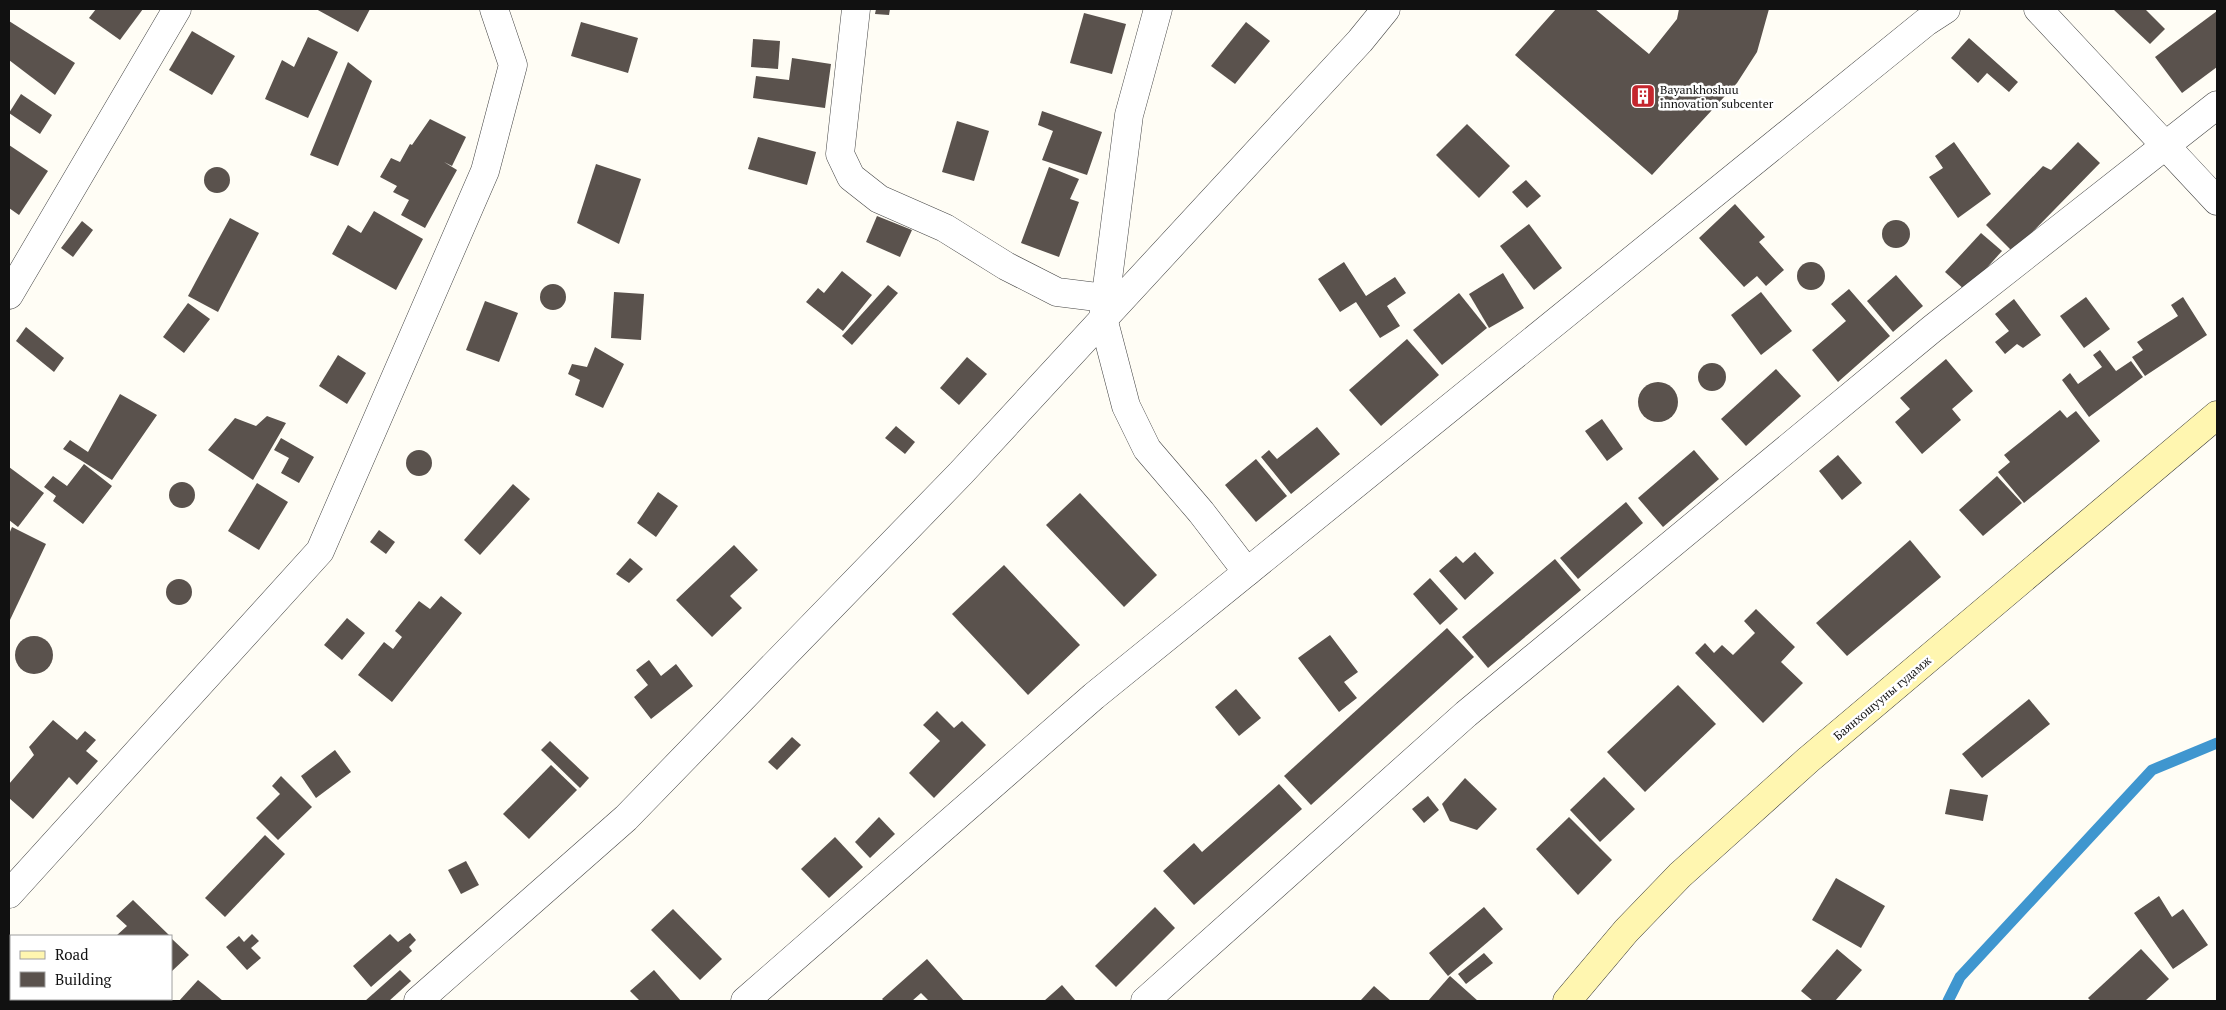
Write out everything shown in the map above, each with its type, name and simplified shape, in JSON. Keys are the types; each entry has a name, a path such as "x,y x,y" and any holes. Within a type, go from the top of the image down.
{"main road":[{"name":"Баянхошууны гудамж","path":"1567,1001 1626,931 1680,876 1739,822 1823,747 2217,415"}],"street":[{"path":"9,295 177,9"},
{"path":"9,894 320,551 485,171 513,65 494,9"},
{"path":"856,9 840,154 851,177 879,198 945,228 1006,266 1057,292 1104,308"},
{"path":"1158,9 1129,115 1104,308 1126,406 1147,449 1201,512 1246,572"},
{"path":"418,1001 626,818 962,473 1104,308 1360,41 1386,9"},
{"path":"745,1001 1094,696 1926,22 1946,9"},
{"path":"2038,9 2217,201"},
{"path":"1145,1001 1466,714 1932,329 2217,106"}],"building":[{"path":"96,9 143,9 120,40 89,18"},
{"path":"316,9 370,9 358,32"},
{"path":"876,9 890,9 889,15 875,14"},
{"name":"Bayankhoshuu innovation subcenter","path":"1556,9 1595,9 1649,54 1677,19 1679,9 1769,9 1757,52 1737,83 1652,175 1515,55"},
{"path":"2113,9 2145,9 2165,29 2150,44"},
{"path":"2217,11 2217,67 2182,93 2155,57"},
{"path":"1084,13 1126,24 1112,74 1070,63"},
{"path":"9,21 75,63 55,95 9,60"},
{"path":"581,22 638,38 628,73 571,56"},
{"path":"1246,22 1270,41 1235,84 1211,66"},
{"path":"192,31 235,56 212,95 169,70"},
{"path":"308,37 338,52 308,118 265,99 282,60 294,67"},
{"path":"1969,38 2018,82 2009,92 1987,73 1978,83 1951,58"},
{"path":"753,39 780,41 778,69 751,67"},
{"path":"792,58 831,64 825,108 753,98 756,76 789,80"},
{"path":"348,62 372,81 338,166 310,155"},
{"path":"21,94 52,115 40,134 9,113"},
{"path":"1042,111 1102,132 1087,175 1042,160 1053,131 1038,125"},
{"path":"430,119 466,137 452,166 444,162 457,170 425,228 401,215 409,200 393,192 397,186 380,177 391,158 400,162 410,144 412,145"},
{"path":"957,121 989,131 974,181 942,172"},
{"path":"1467,124 1510,166 1479,198 1436,155"},
{"path":"758,137 816,152 807,185 748,169"},
{"path":"1954,142 1991,194 1958,218 1929,177 1943,168 1935,156"},
{"path":"2078,142 2100,163 2013,252 1986,225 2043,166 2051,170"},
{"path":"9,145 48,171 19,215 9,208"},
{"path":"596,164 641,179 619,244 577,223"},
{"path":"217,167 226,171 230,180 226,189 217,193 208,189 204,180 208,171"},
{"path":"1049,167 1079,179 1070,199 1079,202 1059,257 1021,243"},
{"path":"1526,180 1541,196 1527,208 1512,192"},
{"path":"1735,204 1765,237 1759,242 1784,270 1766,286 1757,276 1744,287 1699,238"},
{"path":"374,211 423,239 396,290 332,254 348,225 361,233"},
{"path":"877,216 912,230 900,257 866,242"},
{"path":"230,218 259,233 218,312 188,296"},
{"path":"1896,220 1906,224 1910,234 1906,244 1896,248 1886,244 1882,234 1886,224"},
{"path":"82,221 93,230 73,257 61,248"},
{"path":"1529,224 1562,268 1534,290 1500,246"},
{"path":"1981,233 2002,251 1966,291 1945,272"},
{"path":"1344,262 1366,296 1395,277 1406,293 1387,306 1400,326 1380,338 1356,302 1340,312 1318,279"},
{"path":"1811,262 1821,266 1825,276 1821,286 1811,290 1801,286 1797,276 1801,266"},
{"path":"842,271 872,295 843,331 806,302 818,288 824,293"},
{"path":"1503,273 1524,308 1489,328 1469,294"},
{"path":"1896,275 1923,306 1893,332 1867,301"},
{"path":"553,284 562,288 566,297 562,306 553,310 544,306 540,297 544,288"},
{"path":"888,285 898,293 852,345 842,336"},
{"path":"1849,289 1890,336 1838,382 1812,350 1846,321 1831,304"},
{"path":"614,292 644,294 641,340 611,338"},
{"path":"1761,292 1792,331 1761,355 1731,315"},
{"path":"1459,293 1487,328 1442,365 1413,330"},
{"path":"2086,297 2110,329 2084,348 2060,316"},
{"path":"2183,297 2207,335 2145,376 2132,357 2143,350 2137,342 2178,316 2171,305"},
{"path":"2014,299 2041,335 2023,348 2017,344 2005,354 1995,342 2009,331 1995,314"},
{"path":"485,301 518,313 499,362 466,350"},
{"path":"188,303 210,319 184,353 163,337"},
{"path":"26,327 64,358 54,372 16,341"},
{"path":"1407,339 1439,375 1381,426 1349,390"},
{"path":"595,347 624,364 603,408 575,395 580,380 568,374 572,364 587,367"},
{"path":"2100,350 2116,371 2131,361 2143,377 2089,417 2062,380 2070,373 2078,384 2102,367 2093,355"},
{"path":"338,355 366,373 347,404 319,386"},
{"path":"967,357 987,374 959,405 940,388"},
{"path":"1946,359 1973,391 1952,409 1961,420 1922,454 1895,422 1910,409 1900,398"},
{"path":"1712,363 1722,367 1726,377 1722,387 1712,391 1702,387 1698,377 1702,367"},
{"path":"1776,369 1801,396 1746,446 1721,419"},
{"path":"1662,382 1669,385 1675,391 1678,402 1677,410 1669,419 1662,422 1654,422 1647,419 1639,410 1638,398 1641,391 1650,383"},
{"path":"120,394 157,415 112,480 63,449 70,440 88,452"},
{"path":"2060,410 2067,418 2076,411 2100,441 2024,503 1998,472 2010,462 2004,455"},
{"path":"267,416 286,423 253,480 208,450 235,418 256,426"},
{"path":"1602,419 1623,449 1607,461 1585,431"},
{"path":"896,426 915,442 905,454 885,438"},
{"path":"1317,427 1340,454 1291,494 1261,457 1269,450 1277,459"},
{"path":"281,438 314,457 299,483 281,473 289,458 274,450"},
{"path":"419,450 428,454 432,463 428,472 419,476 410,472 406,463 410,454"},
{"path":"1694,450 1719,479 1663,527 1638,498"},
{"path":"1838,455 1862,483 1842,500 1819,471"},
{"path":"1256,459 1287,496 1256,522 1225,485"},
{"path":"84,464 112,486 83,524 53,501 56,496 44,487 53,476 67,486"},
{"path":"9,467 44,493 18,527 9,520"},
{"path":"1997,476 2022,503 1983,536 1959,510"},
{"path":"182,482 191,486 195,495 191,504 182,508 173,504 169,495 173,486"},
{"path":"257,483 288,502 259,550 228,531"},
{"path":"513,484 530,499 480,555 464,540"},
{"path":"658,492 678,506 656,537 637,523"},
{"path":"1080,493 1157,575 1124,607 1046,525"},
{"path":"1626,502 1643,523 1578,579 1560,558"},
{"path":"12,527 46,544 9,622 9,534"},
{"path":"379,530 395,542 386,554 370,542"},
{"path":"1910,540 1941,577 1847,656 1816,623"},
{"path":"734,545 758,570 730,596 742,608 712,637 676,600"},
{"path":"1475,552 1494,573 1465,600 1439,571 1456,556 1463,563"},
{"path":"630,558 643,569 629,583 616,574"},
{"path":"1555,559 1581,590 1488,668 1462,637"},
{"path":"1004,565 1080,645 1028,695 952,614"},
{"path":"1430,578 1458,609 1440,625 1413,594"},
{"path":"179,579 188,583 192,592 188,601 179,605 170,601 166,592 170,583"},
{"path":"441,596 462,613 392,702 358,675 384,642 393,649 402,637 395,631 419,601 430,609"},
{"path":"1756,609 1795,647 1781,662 1803,683 1763,723 1695,653 1705,643 1714,653 1722,645 1733,655 1755,633 1744,621"},
{"path":"347,618 365,633 342,660 324,645"},
{"path":"1447,628 1474,657 1311,805 1284,776"},
{"path":"1330,635 1358,672 1344,682 1357,698 1339,712 1298,658"},
{"path":"34,636 47,642 53,655 47,668 34,674 21,668 15,655 21,642"},
{"path":"649,660 661,676 676,664 693,686 651,719 634,697 648,685 636,670"},
{"path":"1678,685 1716,724 1645,792 1607,752"},
{"path":"1236,689 1261,718 1239,736 1215,707"},
{"path":"2029,699 2050,724 1982,778 1962,754"},
{"path":"937,711 954,728 962,721 986,745 934,798 909,773 940,741 923,725"},
{"path":"53,720 77,740 85,731 96,740 86,751 98,761 77,785 69,777 33,819 9,798 9,784 34,755 29,747"},
{"path":"792,737 801,745 777,770 768,762"},
{"path":"550,741 589,778 580,788 541,750"},
{"path":"335,750 351,772 316,798 301,776"},
{"path":"551,765 577,790 529,839 503,814"},
{"path":"281,776 312,807 278,840 256,818 280,794 272,786"},
{"path":"1604,777 1635,809 1600,842 1570,810"},
{"path":"1465,778 1497,809 1477,830 1450,821 1442,804"},
{"path":"1279,784 1302,809 1194,905 1163,871 1194,843 1202,852"},
{"path":"1950,789 1988,795 1983,821 1945,814"},
{"path":"1428,796 1439,810 1424,823 1412,809"},
{"path":"879,817 895,834 870,858 855,842"},
{"path":"1569,817 1612,860 1578,895 1536,849"},
{"path":"265,835 285,854 225,917 205,898"},
{"path":"835,837 863,867 829,898 801,869"},
{"path":"466,861 479,885 461,894 448,870"},
{"path":"1836,878 1885,906 1861,948 1812,920"},
{"path":"2159,896 2172,917 2183,909 2208,945 2173,969 2134,913"},
{"path":"133,900 169,935 117,935 127,926 116,916"},
{"path":"1155,907 1175,928 1116,987 1095,966"},
{"path":"1484,907 1503,929 1448,976 1429,953"},
{"path":"673,909 722,959 700,980 651,930"},
{"path":"410,933 416,940 409,947 412,951 371,987 353,966 390,934 398,942"},
{"path":"252,934 259,941 251,948 261,958 247,970 226,947 239,936 244,942"},
{"path":"172,939 189,955 172,971"},
{"path":"1837,949 1862,970 1835,1001 1813,1001 1801,991"},
{"path":"2141,949 2169,979 2145,1001 2091,1001 2088,998"},
{"path":"1484,953 1493,963 1466,984 1458,974"},
{"path":"927,959 964,1001 929,1001 921,993 912,1001 884,1001 882,999"},
{"path":"400,970 411,981 389,1001 365,1001"},
{"path":"654,970 681,1001 640,1001 630,991"},
{"path":"1450,976 1478,1001 1428,1001"},
{"path":"198,980 203,984 223,1001 179,1001"},
{"path":"1062,985 1076,1001 1044,1001"},
{"path":"1374,986 1391,1001 1360,1001"}],"waterway":[{"path":"1948,1001 1960,977 2152,770 2217,743"}],"place":[{"name":"Bayankhoshuu innovation subcenter","path":"1643,96"}]}
